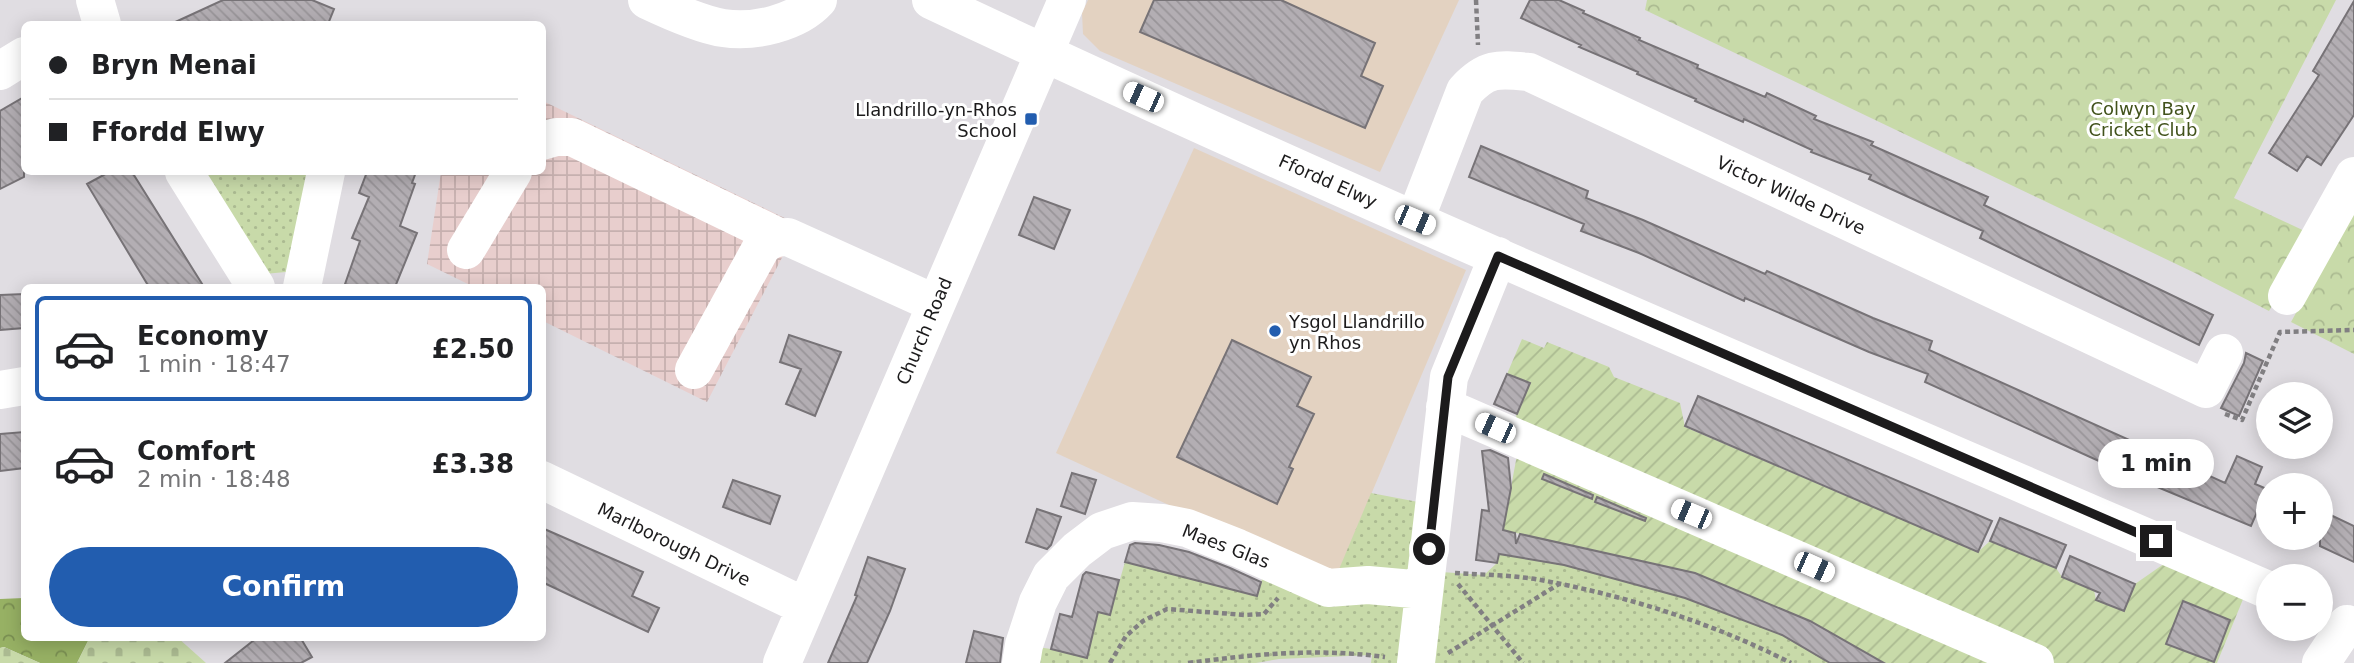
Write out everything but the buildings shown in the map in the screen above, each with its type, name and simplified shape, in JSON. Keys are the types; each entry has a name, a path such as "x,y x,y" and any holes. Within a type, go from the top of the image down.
{"street":[{"path":"95,0 101,21"},
{"path":"647,0 724,28 758,27 790,21 810,9 818,0"},
{"name":"Ffordd Elwy","path":"931,0 1415,220 2256,585"},
{"name":"Church Road","path":"782,663 1068,0"},
{"path":"0,71 21,58"},
{"name":"Victor Wilde Drive","path":"1480,75 1501,69 1529,72 2206,389"},
{"path":"1415,220 1465,91 1480,75"},
{"path":"546,140 572,137 779,237"},
{"path":"186,175 254,284"},
{"path":"303,284 325,175"},
{"path":"466,250 511,175"},
{"path":"2287,296 2354,176"},
{"path":"694,370 761,248 766,242 779,237 789,237 936,304"},
{"path":"1424,660 1424,590 1448,377 1498,256"},
{"path":"2206,389 2224,353"},
{"path":"0,390 21,386"},
{"path":"1445,407 2035,663"},
{"name":"Marlborough Drive","path":"546,482 806,607"},
{"name":"Maes Glas","path":"1021,663 1038,602 1051,576 1077,550 1102,531 1132,521 1187,528 1328,588 1368,585 1424,590"},
{"path":"2321,663 2341,621"}],"path":[{"path":"1476,0 1480,75"},
{"path":"2206,389 2218,411 2242,420 2280,332 2354,330"},
{"path":"1111,663 1126,636 1143,621 1167,609 1265,614 1276,602 1292,572"},
{"path":"1523,663 1448,573 1545,580 1599,593 1687,618 1791,663"},
{"path":"1188,663 1260,653 1342,651 1424,660 1492,626 1559,584"}],"shaded area":[{"path":"1088,0 1459,0 1380,172 1100,51 1083,34 1082,13"},
{"path":"546,102 799,225 707,402 546,322 546,284 468,284 427,264 441,175 546,175"},
{"name":"Ysgol Llandrillo yn Rhos","path":"1194,148 1466,270 1337,575 1323,576 1056,453"}],"green space":[{"name":"Colwyn Bay Cricket Club","path":"1647,0 2336,0 2234,198 2311,234 2269,311 1645,10"},
{"path":"206,175 312,175 286,272 264,274"},
{"path":"2354,208 2354,354 2291,322"},
{"path":"1522,339 1544,348 1547,342 1609,367 1614,377 1680,403 1685,427 1978,552 1990,541 2056,568 2062,577 2094,590 2096,600 2123,611 2135,584 2181,552 2250,582 2217,663 1884,663 1810,621 1695,573 1503,530 1520,439 1516,415 1530,384 1507,374"},
{"path":"1371,493 1434,505 1427,571 1484,575 1497,563 1499,554 1564,565 1685,598 1782,635 1830,663 1371,663 1372,655 1279,659 1256,663 1021,663 1024,645 1086,657 1098,612 1110,614 1125,562 1257,596 1264,572 1337,574"},
{"path":"21,598 21,641 88,641 77,663 40,663 4,647 0,648 0,599"},
{"path":"88,641 181,641 206,663 77,663"},
{"path":"4,647 40,663 0,663 0,648"}],"place":[{"name":"Llandrillo-yn-Rhos School","path":"1031,119"},
{"name":"Ysgol Llandrillo yn Rhos","path":"1275,331"}],"route":[{"path":"1429,549 1448,377 1498,256 2156,541"}]}
